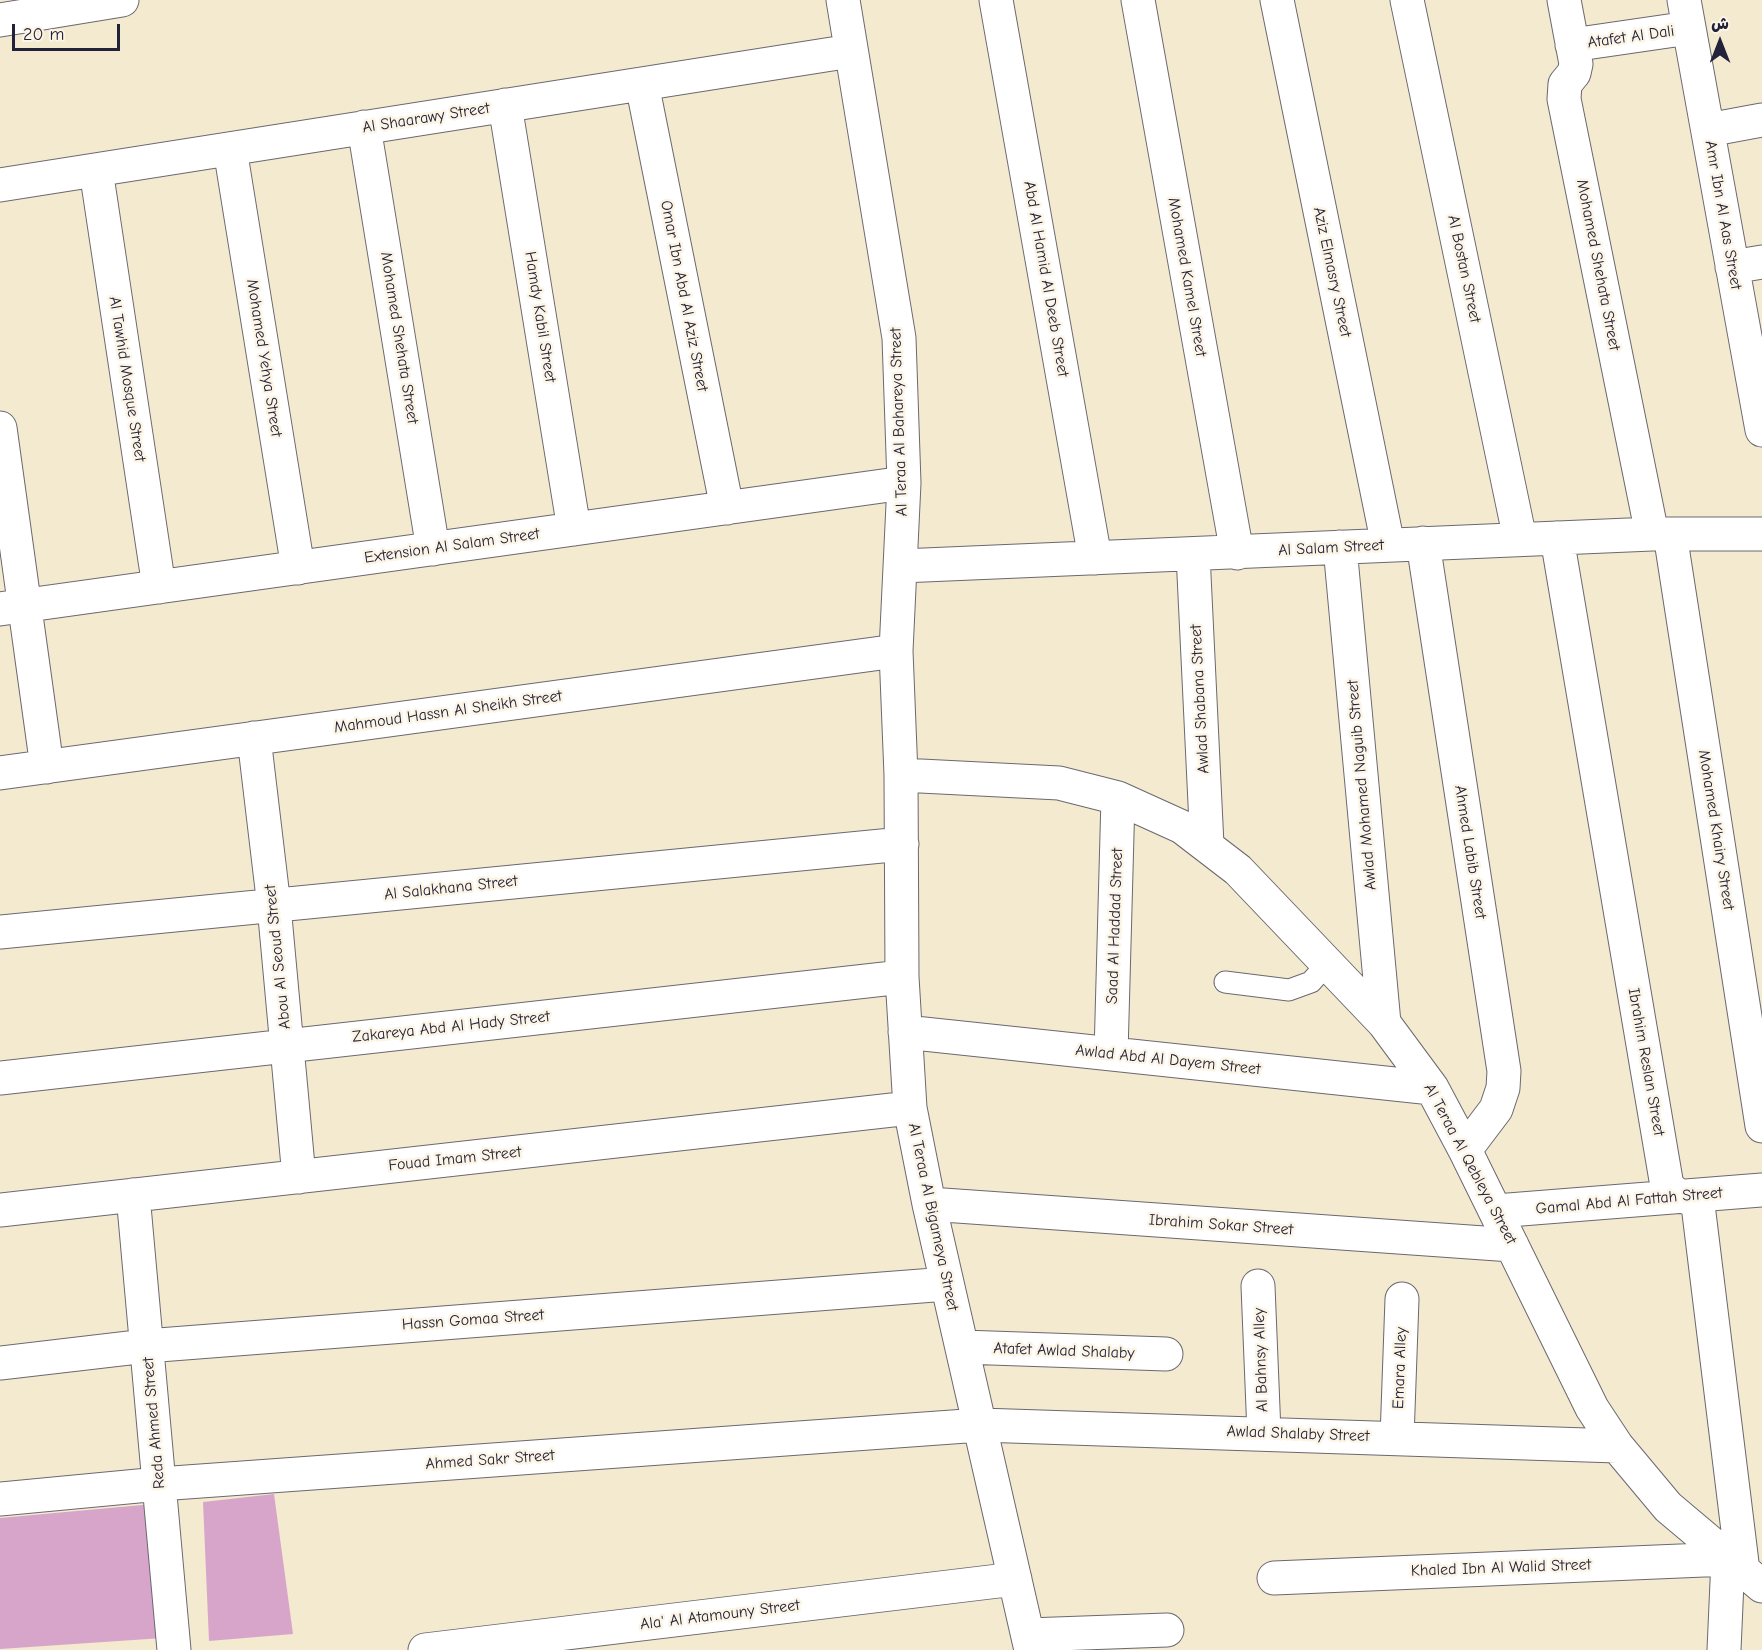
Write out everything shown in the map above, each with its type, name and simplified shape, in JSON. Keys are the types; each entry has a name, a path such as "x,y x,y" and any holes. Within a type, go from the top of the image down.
{"street":[{"path":"0,20 122,0"},
{"name":"Al Teraa Al Bahareya Street","path":"843,0 899,338 904,483 896,651 901,776"},
{"name":"Abd Al Hamid Al Deeb Street","path":"996,0 1095,558"},
{"name":"Mohamed Kamel Street","path":"1138,0 1236,553"},
{"name":"Aziz Elmasry Street","path":"1277,0 1388,545"},
{"name":"Al Bostan Street","path":"1407,0 1520,539"},
{"name":"Mohamed Shehata Street","path":"1564,0 1575,68 1565,84 1564,99 1661,534"},
{"name":"Atafet Al Dali","path":"1572,45 1687,14"},
{"name":"Amr Ibn Al Aas Street","path":"1687,14 1708,130 1747,264 1762,430"},
{"name":"Al Shaarawy Street","path":"0,185 851,51"},
{"name":"Omar Ibn Abd Al Aziz Street","path":"642,84 727,508"},
{"name":"Hamdy Kabil Street","path":"505,105 574,529"},
{"path":"1708,130 1762,120"},
{"name":"Mohamed Shehata Street","path":"364,128 433,549"},
{"name":"Mohamed Yehya Street","path":"230,149 298,568"},
{"name":"Al Tawhid Mosque Street","path":"96,170 159,587"},
{"path":"0,428 12,608 47,766"},
{"name":"Extension Al Salam Street","path":"12,608 904,483"},
{"name":"Al Salam Street","path":"901,566 1520,539 1661,534 1762,534"},
{"name":"Mohamed Khairy Street","path":"1661,534 1762,1126"},
{"name":"Ibrahim Reslan Street","path":"1557,538 1667,1186 1676,1194 1688,1196 1698,1206 1744,1572 1725,1650"},
{"name":"Ahmed Labib Street","path":"1423,543 1504,1071 1503,1088 1496,1109 1466,1150"},
{"name":"Awlad Mohamed Naguib Street","path":"1340,547 1384,1023"},
{"name":"Awlad Shabana Street","path":"1193,554 1207,845"},
{"name":"Mahmoud Hassn Al Sheikh Street","path":"0,773 896,651"},
{"name":"Abou Al Seoud Street","path":"254,738 274,906 299,1177"},
{"name":"Al Teraa Al Qebleya Street","path":"901,776 1059,783 1118,798 1182,827 1238,870 1384,1023 1432,1088 1466,1150 1592,1408 1617,1446 1668,1506 1744,1572"},
{"name":"Al Teraa Al Bigameya Street","path":"901,776 902,977 910,1108 929,1204 1030,1642"},
{"name":"Saad Al Haddad Street","path":"1111,1054 1118,798"},
{"name":"Al Salakhana Street","path":"0,932 902,844"},
{"name":"Zakareya Abd Al Hady Street","path":"0,1078 902,977"},
{"name":"Awlad Abd Al Dayem Street","path":"905,1032 1432,1088"},
{"name":"Fouad Imam Street","path":"0,1210 910,1108"},
{"name":"Gamal Abd Al Fattah Street","path":"1496,1211 1762,1190"},
{"name":"Reda Ahmed Street","path":"133,1195 174,1650"},
{"name":"Ibrahim Sokar Street","path":"929,1204 1512,1245"},
{"name":"Hassn Gomaa Street","path":"0,1363 146,1346 947,1284"},
{"name":"Al Bahnsy Alley","path":"1258,1286 1263,1433"},
{"name":"Emara Alley","path":"1397,1438 1402,1299"},
{"name":"Atafet Awlad Shalaby","path":"962,1347 1166,1354"},
{"name":"Awlad Shalaby Street","path":"980,1425 1617,1446"},
{"name":"Ahmed Sakr Street","path":"0,1499 159,1484 980,1425"},
{"name":"Khaled Ibn Al Walid Street","path":"1274,1578 1744,1572"},
{"name":"Ala' Al Atamouny Street","path":"425,1650 1015,1579"},
{"path":"1030,1642 1167,1630"}],"lane":[{"path":"1225,982 1289,990 1311,982 1327,964"}],"building":[{"path":"274,1494 293,1634 209,1641 203,1502"},
{"path":"153,1504 163,1638 0,1649 0,1518"}]}
